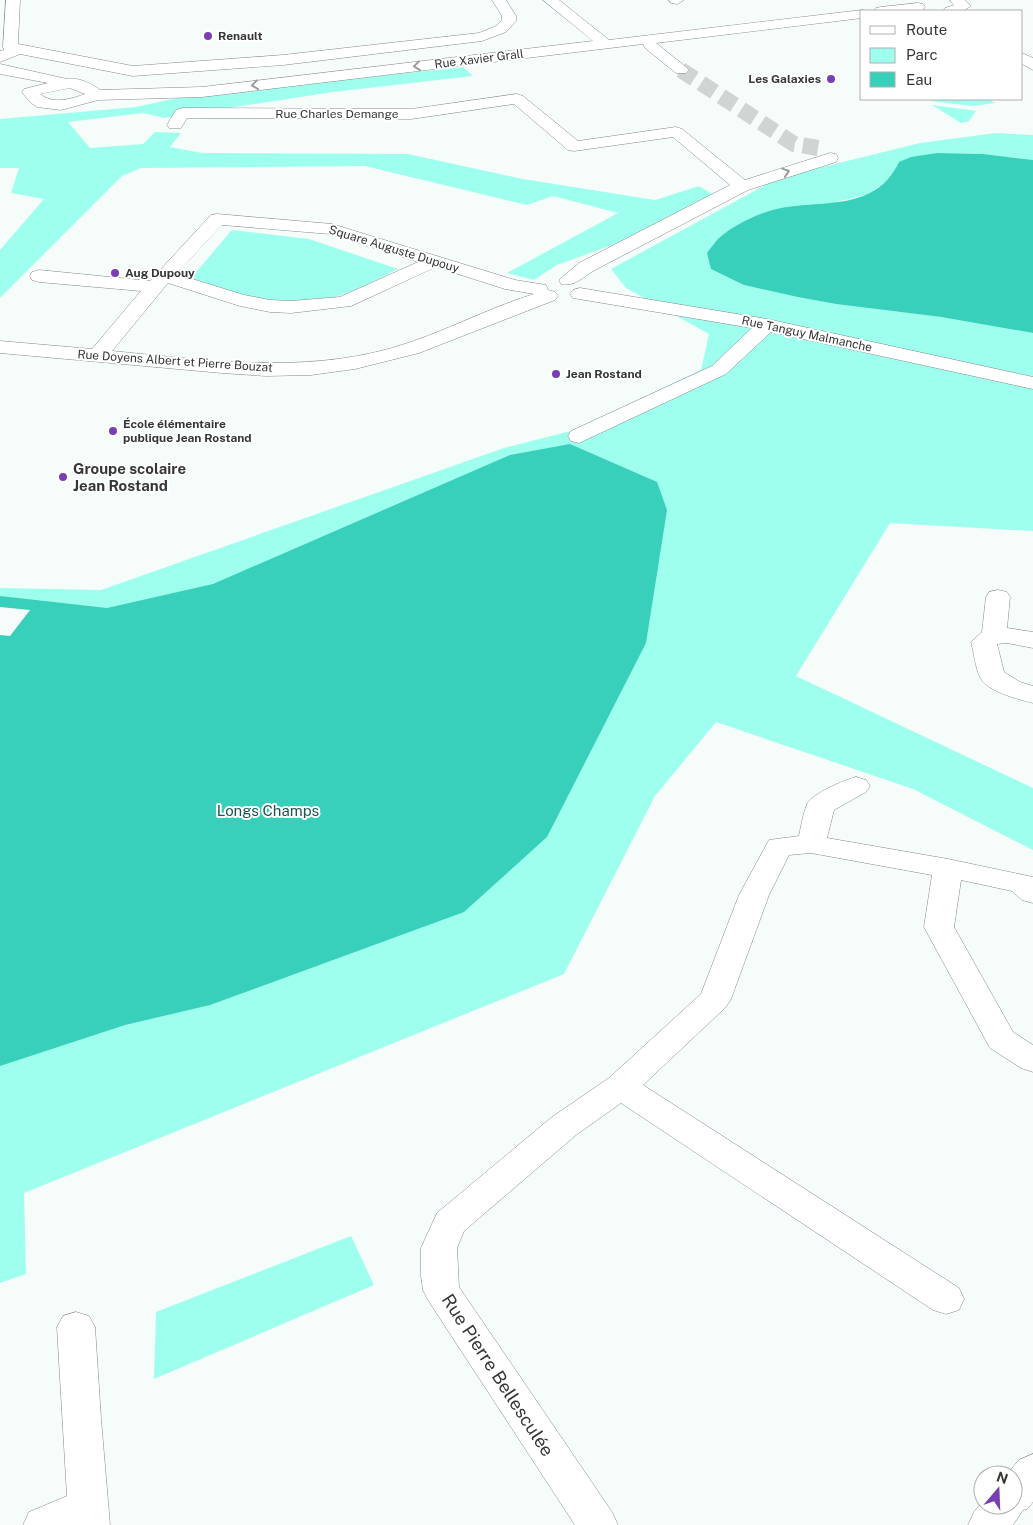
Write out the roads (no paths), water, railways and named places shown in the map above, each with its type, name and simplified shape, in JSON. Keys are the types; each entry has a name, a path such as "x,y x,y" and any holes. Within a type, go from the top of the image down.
{"street":[{"path":"13,0 10,47 133,71 283,60 482,36 501,30 509,20 509,16 499,0"},
{"path":"550,0 605,44"},
{"path":"956,4 976,0"},
{"path":"889,10 921,6"},
{"name":"Rue Xavier Grall","path":"7,71 33,97 44,103 76,104 96,95 202,92 860,14"},
{"path":"650,45 679,65"},
{"path":"0,57 18,49"},
{"name":"Rue Xavier Grall","path":"7,71 71,83 88,88 96,95"},
{"path":"30,92 71,83"},
{"name":"Rue Charles Demange","path":"492,88 505,100"},
{"name":"Rue Charles Demange","path":"175,126 182,113 411,114 517,99 574,146 676,132 742,186"},
{"path":"543,292 562,298 574,287 586,267 742,186 830,158 818,148"},
{"name":"Square Auguste Dupouy","path":"97,356 159,282 223,212 332,229 512,285 543,292"},
{"path":"39,276 159,282 270,306 319,305 344,302 435,261"},
{"name":"Rue Tanguy Malmanche","path":"574,287 767,325 1033,383"},
{"name":"Rue Doyens Albert et Pierre Bouzat","path":"0,347 266,370 310,368 353,363 411,349 466,329 543,292"},
{"path":"579,436 719,370 767,325"},
{"path":"994,637 998,597"},
{"path":"1033,640 1002,635 988,638 984,642 992,676 1006,686 1033,696"},
{"path":"856,786 821,805 811,844 1021,883 1033,893"},
{"name":"Rue Pierre Bellesculée","path":"598,1525 442,1290 439,1276 439,1248 450,1222 564,1126 621,1087 715,999 754,895 779,846 811,844"},
{"path":"948,868 939,927 1001,1040 1033,1060"},
{"path":"621,1087 946,1299"},
{"path":"43,1525 89,1515 76,1327"},
{"path":"1023,1484 1033,1472"},
{"path":"988,1525 996,1515"}],"water":[{"path":"937,153 983,154 1033,160 1033,333 941,317 836,304 798,297 744,285 711,269 707,253 719,238 740,223 781,208 832,203 863,196 877,189 889,178 899,162 911,157"},
{"path":"570,444 657,482 667,510 646,643 547,837 464,912 210,1005 125,1025 0,1066 0,596 107,608 213,584 510,455"}],"tunnel":[{"path":"681,70 794,144 818,148"}],"place":[{"name":"Renault","path":"208,36"},
{"name":"Les Galaxies","path":"831,79"},
{"name":"Aug Dupouy","path":"115,273"},
{"name":"Jean Rostand","path":"556,374"},
{"name":"École élémentaire publique Jean Rostand","path":"113,431"},
{"name":"Groupe scolaire Jean Rostand","path":"63,477"}],"park label":[{"name":"Longs Champs","path":"268,810"}]}
